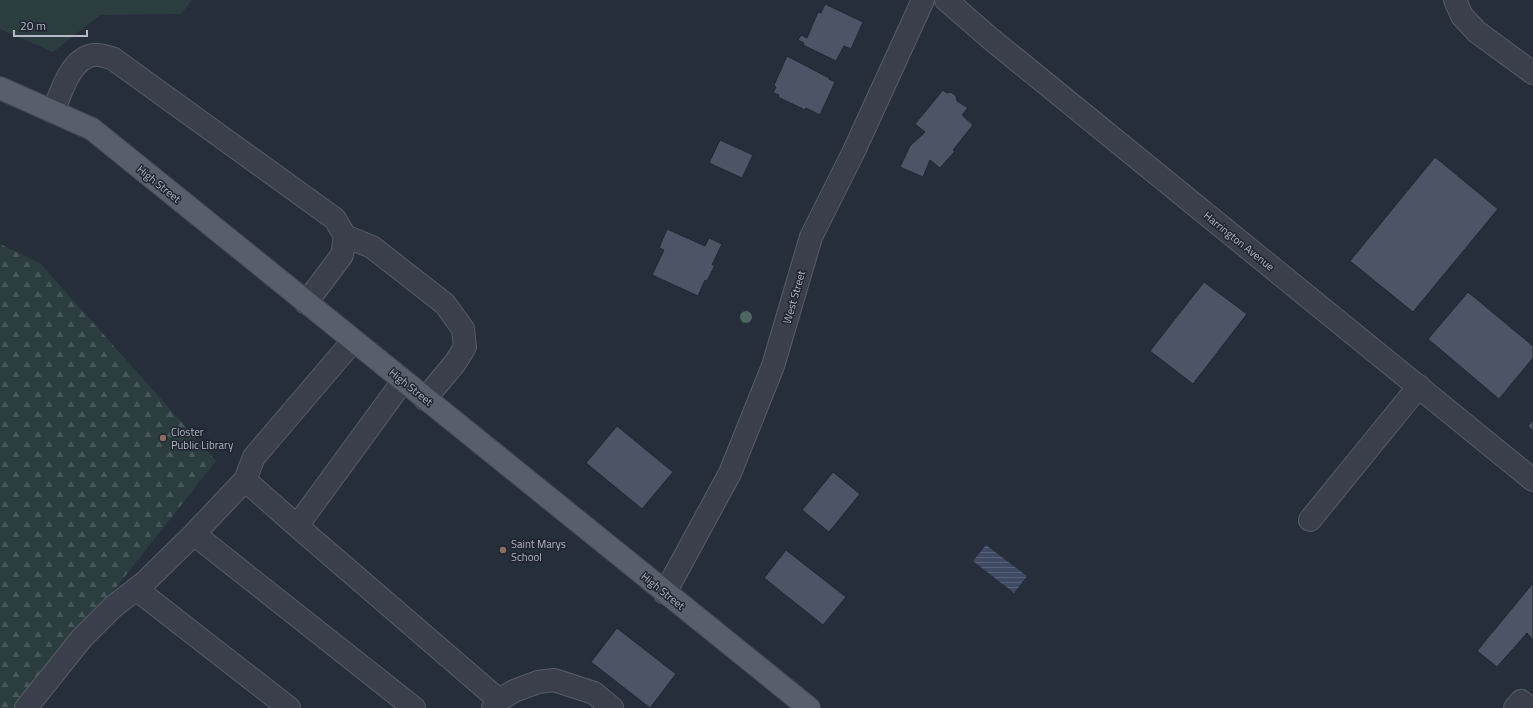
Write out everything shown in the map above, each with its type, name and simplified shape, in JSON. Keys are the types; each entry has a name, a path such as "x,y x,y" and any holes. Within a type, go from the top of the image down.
{"main road":[{"name":"High Street","path":"0,88 92,129 809,708"}],"street":[{"name":"West Street","path":"665,593 730,473 773,366 811,237 854,151 923,0"},
{"name":"Harrington Avenue","path":"946,0 991,40 1533,480"},
{"path":"1455,0 1462,16 1477,32 1533,72"},
{"path":"54,112 66,80 83,58 95,54 112,58 335,219 345,236 372,247 444,304 464,329 465,347 455,363 425,399"},
{"path":"306,303 342,254 345,236"},
{"path":"26,708 82,638 194,534 245,480 254,457 353,341"},
{"path":"297,526 403,381"},
{"path":"1310,520 1419,386"},
{"path":"245,480 496,704 514,691 538,682 554,680 594,693 612,708"},
{"path":"194,534 414,708"},
{"path":"136,589 289,708"},
{"path":"1515,708 1521,701 1530,708"}],"green space":[{"path":"0,0 192,0 181,14 100,15 53,52 0,29"},
{"path":"0,244 40,263 216,461 21,708 0,708"}],"water":[{"path":"986,545 1027,576 1014,593 973,561"}],"building":[{"path":"825,4 863,22 851,49 844,46 836,61 803,45 804,43 798,40 801,35 807,38 818,12 821,13"},
{"path":"787,56 835,82 820,115 806,108 805,110 773,93 776,87 774,85"},
{"path":"943,90 947,93 951,92 956,96 957,101 968,108 962,115 973,125 953,150 955,151 940,168 930,160 923,177 900,167 910,146 925,132 915,124"},
{"path":"720,140 753,155 742,178 709,163"},
{"path":"1435,157 1498,209 1413,312 1350,261"},
{"path":"667,229 705,246 709,238 722,244 712,265 715,265 707,281 705,280 698,296 652,275 664,250 659,248"},
{"path":"1204,282 1247,314 1193,384 1150,351"},
{"path":"1468,292 1533,346 1533,358 1499,399 1428,339"},
{"path":"1533,420 1533,431 1528,426"},
{"path":"617,426 673,472 642,509 586,463"},
{"path":"833,472 860,494 829,532 802,510"},
{"path":"786,550 846,597 823,625 764,578"},
{"path":"1533,583 1533,640 1527,633 1497,667 1477,651"},
{"path":"617,628 676,674 650,708 591,662"}],"place":[{"name":"Closter Public Library","path":"163,438"},
{"name":"Saint Marys School","path":"503,550"}]}
